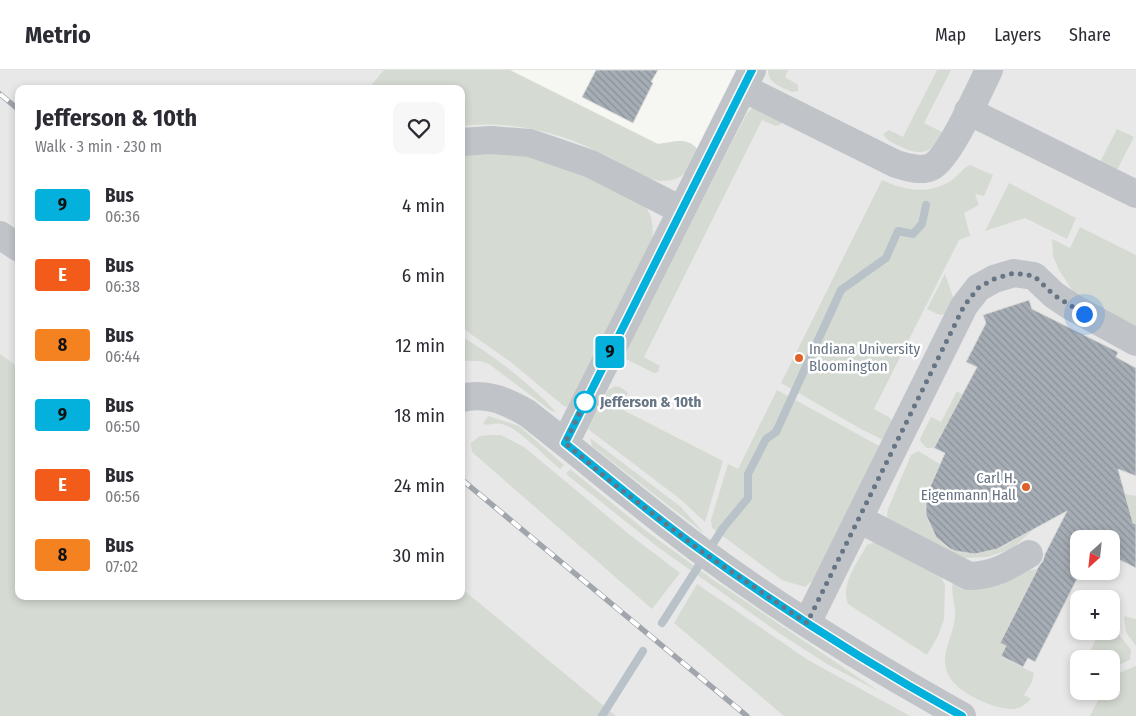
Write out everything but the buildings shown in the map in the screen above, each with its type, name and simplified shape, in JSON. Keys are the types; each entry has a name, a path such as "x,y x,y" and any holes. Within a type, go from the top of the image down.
{"street":[{"path":"565,443 747,79 896,164 916,170 932,167 945,156 989,70"},
{"path":"968,111 1136,194"},
{"path":"465,142 491,140 530,143 591,164 681,210"},
{"path":"0,235 15,245"},
{"path":"807,623 964,306 978,288 994,279 1014,273 1034,276 1054,295 1072,307 1136,342"},
{"path":"465,397 477,395 492,397 509,402 527,413 614,484 710,557 807,623 913,689 962,716"},
{"path":"859,518 969,576 986,575 1004,568 1029,554"}],"shaded area":[{"name":"Indiana University Bloomington","path":"0,70 492,70 708,178 762,70 1136,70 1136,716 0,716"},
{"path":"384,70 510,70 658,144 685,141 698,150 689,169 685,173 675,179 660,181 641,174 588,147 553,134 517,126 465,126 465,85 371,85"},
{"path":"768,70 788,70 785,77 798,85 798,91 792,92 773,82 770,79"},
{"path":"937,70 951,70 924,123 942,132 938,140 930,149 919,152 906,149 890,141 883,134 889,130 903,137"},
{"path":"753,107 782,122 776,126 762,120 644,357 660,366 658,372 654,373 626,359 624,354 746,115"},
{"path":"1117,129 1134,137 1117,170 1100,162"},
{"path":"508,153 554,164 642,205 649,212 653,233 651,249 568,406 565,407 512,363 465,330 465,155"},
{"path":"970,165 993,175 984,196 975,194 979,205 964,213 970,236 959,240 874,409 889,417 893,422 885,441 781,383 882,180 909,189 935,188 952,180"},
{"path":"1009,183 1076,218 1067,239 1025,218 985,231"},
{"path":"1080,227 1136,255 1136,328 1074,293 1059,270 1053,256 1052,239 1070,248"},
{"path":"945,274 954,300 947,314 940,315 927,309"},
{"path":"465,339 535,390 556,412 550,410 489,364 480,361 465,361"},
{"path":"0,354 15,365 15,600 465,600 465,591 616,716 0,716"},
{"path":"615,386 622,388 628,393 621,409 723,461 705,522 680,499 588,429 608,390"},
{"path":"777,390 881,447 813,580 805,587 782,580 712,528 711,520 728,464 738,469"},
{"path":"957,391 963,395 954,435 943,430 934,448 927,448 920,439 931,417 941,422"},
{"path":"488,416 519,426 564,465 560,469 517,431 502,424 483,424"},
{"path":"501,435 524,447 630,535 680,573 652,609 472,452 471,443 480,436"},
{"path":"590,438 681,507 704,533 592,446"},
{"path":"918,451 940,464 929,489 925,509 933,530 940,541 949,549 960,553 994,550 1015,539 1027,524 1038,525 1012,549 987,557 965,558 952,555 889,521 887,516 888,509 911,455"},
{"path":"570,469 645,530 712,579 880,692 827,664 782,635 659,548 566,474"},
{"path":"1125,494 1136,496 1136,524 1133,523"},
{"path":"875,542 939,573 945,585 944,619 938,636 927,655 848,604 846,589 851,573 867,545"},
{"path":"1037,569 1000,643 1006,646 1001,657 1034,673 1032,682 1024,695 1031,699 1019,708 1006,709 986,703 966,693 951,679 947,672 945,657 955,616 953,582"},
{"path":"697,584 808,660 910,716 784,716 674,623"},
{"path":"1124,616 1136,619 1136,646 1126,632"},
{"path":"1120,636 1131,650 1130,660 1120,664 1120,650 1091,650 1095,640 1120,640"},
{"path":"1136,666 1136,716 1090,716 1098,700 1120,700 1120,673"}],"waterway":[{"path":"662,623 723,528 748,498 748,474 766,439 776,432 841,290 886,258 898,231 913,234 922,224 926,205"},
{"path":"602,716 643,651"}],"railway":[{"path":"0,94 15,107"},
{"path":"465,482 747,716"}],"bus line":[{"name":"9","path":"752,70 565,443 614,484 701,551 807,623 913,689 962,716"}],"place":[{"name":"Indiana University Bloomington","path":"799,358"},
{"name":"Jefferson & 10th","path":"585,402"},
{"name":"Carl H. Eigenmann Hall","path":"1026,487"}],"route":[{"path":"585,402 588,396 565,443 666,525 807,623 964,306 978,288 994,279 1014,273 1034,276 1054,295 1084,314"}]}
